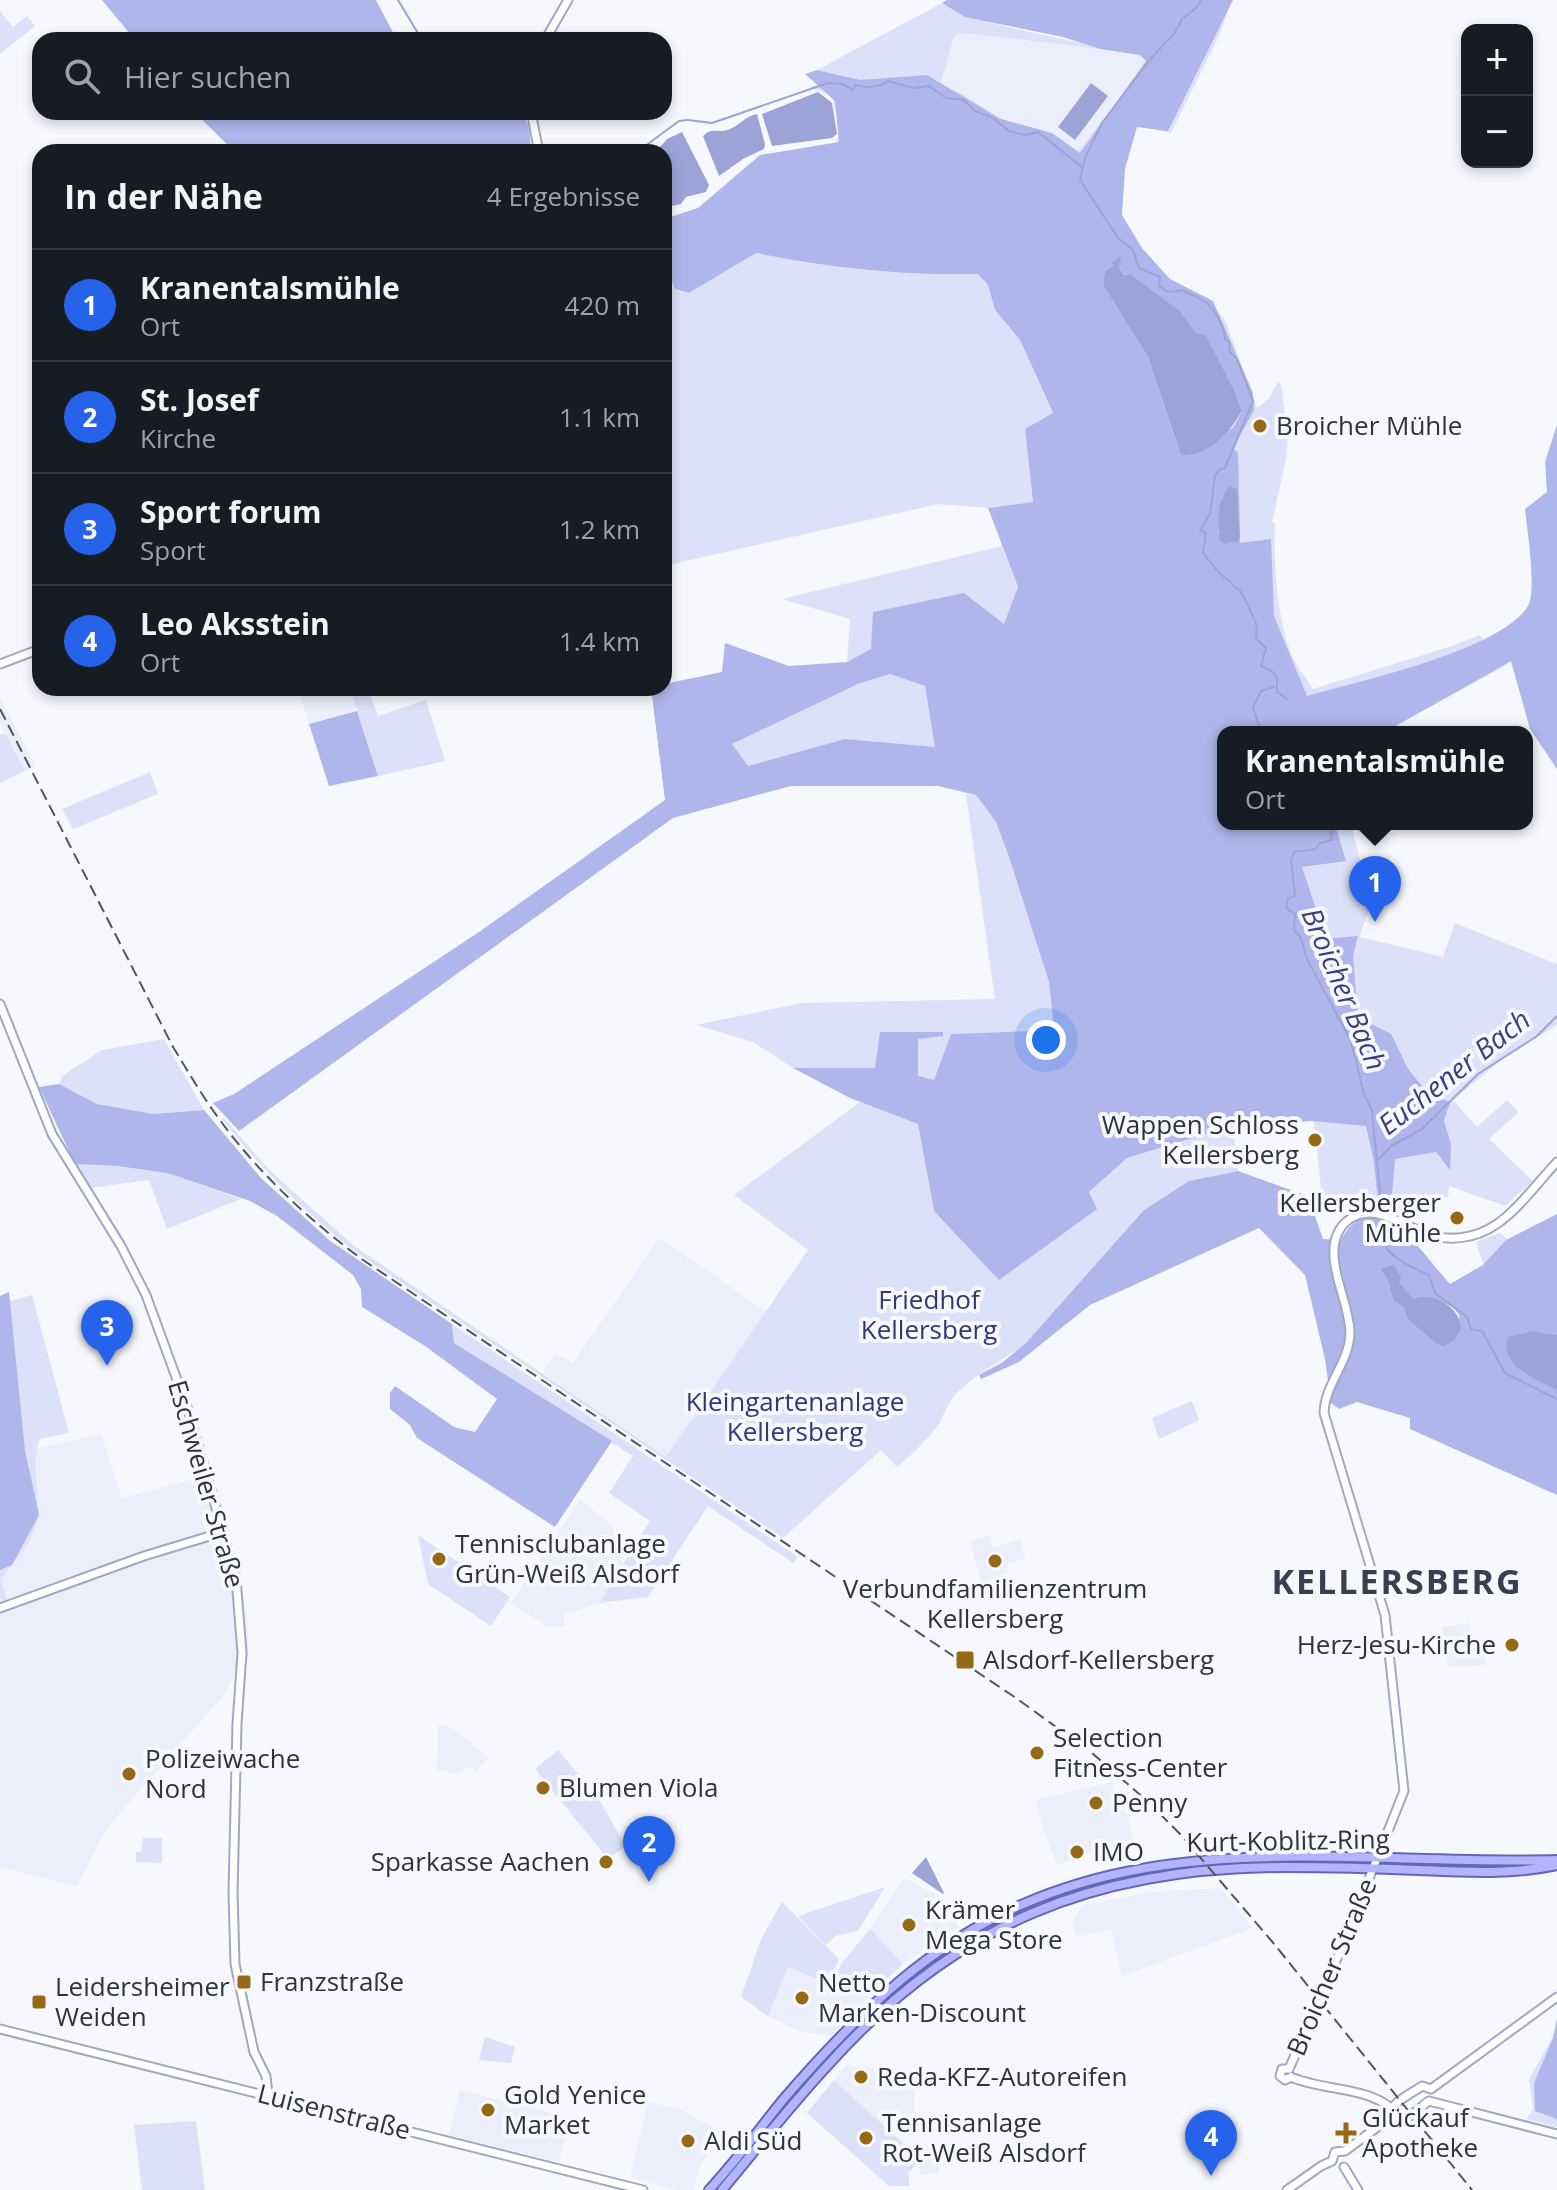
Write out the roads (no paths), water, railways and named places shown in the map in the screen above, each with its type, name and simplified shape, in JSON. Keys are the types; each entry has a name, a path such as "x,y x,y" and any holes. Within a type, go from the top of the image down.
{"main road":[{"name":"Kurt-Koblitz-Ring","path":"709,2190 820,2059 876,2002 927,1960 969,1932 1009,1910 1070,1886 1124,1871 1184,1861 1277,1856 1557,1862"},
{"name":"Kurt-Koblitz-Ring","path":"722,2190 830,2063 882,2011 940,1964 1009,1922 1087,1892 1182,1872 1267,1867 1464,1872 1557,1862"}],"street":[{"path":"550,32 568,0"},
{"path":"533,120 537,144"},
{"path":"0,664 32,652"},
{"name":"Eschweiler Straße","path":"0,1004 52,1134 121,1246 146,1295 188,1410 223,1532 239,1598 242,1653 233,1892 235,1964 254,2052 266,2076 268,2095"},
{"name":"Broicher Straße","path":"1391,2108 1372,2096 1339,2091 1290,2073 1404,1791 1387,1628 1377,1581 1326,1420 1324,1404 1343,1366 1350,1330 1335,1254 1336,1237 1350,1219 1367,1212 1388,1217 1432,1236 1457,1238 1478,1234 1504,1218 1557,1162"},
{"path":"0,1608 144,1556 223,1532"},
{"path":"1431,2089 1557,1997"},
{"name":"Luisenstraße","path":"0,2029 643,2190"},
{"path":"1287,2190 1332,2161 1335,2152 1345,2151 1387,2120 1391,2108 1418,2089 1424,2086 1431,2089 1433,2095 1428,2101 1397,2124 1387,2120"},
{"path":"1418,2089 1417,2097 1423,2102 1557,2134"},
{"path":"1344,2167 1350,2159 1345,2151"},
{"path":"1332,2161 1338,2167 1344,2167"},
{"path":"1344,2167 1358,2190"}],"waterway":[{"path":"398,0 417,32"},
{"name":"Broicher Bach","path":"1201,0 1182,19 1175,33 1152,57 1102,123 1085,158 1080,180 1118,238 1133,250 1139,268 1160,277 1159,286 1165,290 1183,290 1201,299 1214,311 1225,339 1230,343 1229,351 1237,359 1253,401 1225,468 1215,475 1210,514 1200,530 1206,533 1203,552 1242,593 1257,626 1256,638 1266,648 1261,666 1273,672 1277,678 1277,692 1287,699"},
{"path":"648,144 679,121 712,123 828,83 842,84 853,90 855,85 872,87 888,81 913,88 929,86 946,98 964,100 975,111 993,118 1009,131 1025,135 1038,132 1082,167"},
{"name":"Broicher Bach","path":"1259,726 1253,708 1261,691 1274,687"},
{"name":"Broicher Bach","path":"1331,830 1332,840 1320,843 1316,849 1294,852 1291,860 1295,896 1288,898 1286,908 1295,914 1294,930 1301,938 1307,959 1351,1041 1364,1094 1372,1111 1382,1213"},
{"name":"Euchener Bach","path":"1379,1159 1391,1146 1422,1129 1478,1074 1537,1036 1557,1016"},
{"name":"Broicher Bach","path":"1380,1219 1379,1230 1386,1248 1401,1261 1429,1275 1435,1293 1467,1317 1471,1329 1482,1331 1505,1373 1557,1399"}],"railway":[{"path":"0,709 173,1047 228,1131 281,1190 363,1260 1016,1698 1092,1753 1181,1835 1275,1945 1472,2190"}],"place":[{"name":"Broicher Mühle","path":"1260,426"},
{"name":"Kranentalsmühle","path":"1375,922"},
{"name":"Wappen Schloss Kellersberg","path":"1315,1140"},
{"name":"Kellersberger Mühle","path":"1457,1218"},
{"name":"Sport forum","path":"107,1366"},
{"name":"Tennisclubanlage Grün-Weiß Alsdorf","path":"439,1559"},
{"name":"Verbundfamilienzentrum Kellersberg","path":"995,1561"},
{"name":"Herz-Jesu-Kirche","path":"1512,1645"},
{"name":"Alsdorf-Kellersberg","path":"965,1660"},
{"name":"Selection Fitness-Center","path":"1037,1753"},
{"name":"Polizeiwache Nord","path":"129,1774"},
{"name":"Blumen Viola","path":"543,1788"},
{"name":"Penny","path":"1096,1803"},
{"name":"IMO","path":"1077,1852"},
{"name":"Sparkasse Aachen","path":"606,1862"},
{"name":"St. Josef","path":"649,1882"},
{"name":"Krämer Mega Store","path":"909,1925"},
{"name":"Franzstraße","path":"244,1982"},
{"name":"Netto Marken-Discount","path":"802,1998"},
{"name":"Leidersheimer Weiden","path":"39,2002"},
{"name":"Reda-KFZ-Autoreifen","path":"861,2077"},
{"name":"Gold Yenice Market","path":"488,2110"},
{"name":"Glückauf Apotheke","path":"1346,2133"},
{"name":"Tennisanlage Rot-Weiß Alsdorf","path":"866,2138"},
{"name":"Aldi Süd","path":"688,2141"},
{"name":"Leo Aksstein","path":"1211,2176"}],"district":[{"name":"KELLERSBERG","path":"1397,1582"}],"park label":[{"name":"Friedhof Kellersberg","path":"929,1315"},
{"name":"Kleingartenanlage Kellersberg","path":"795,1417"}]}
